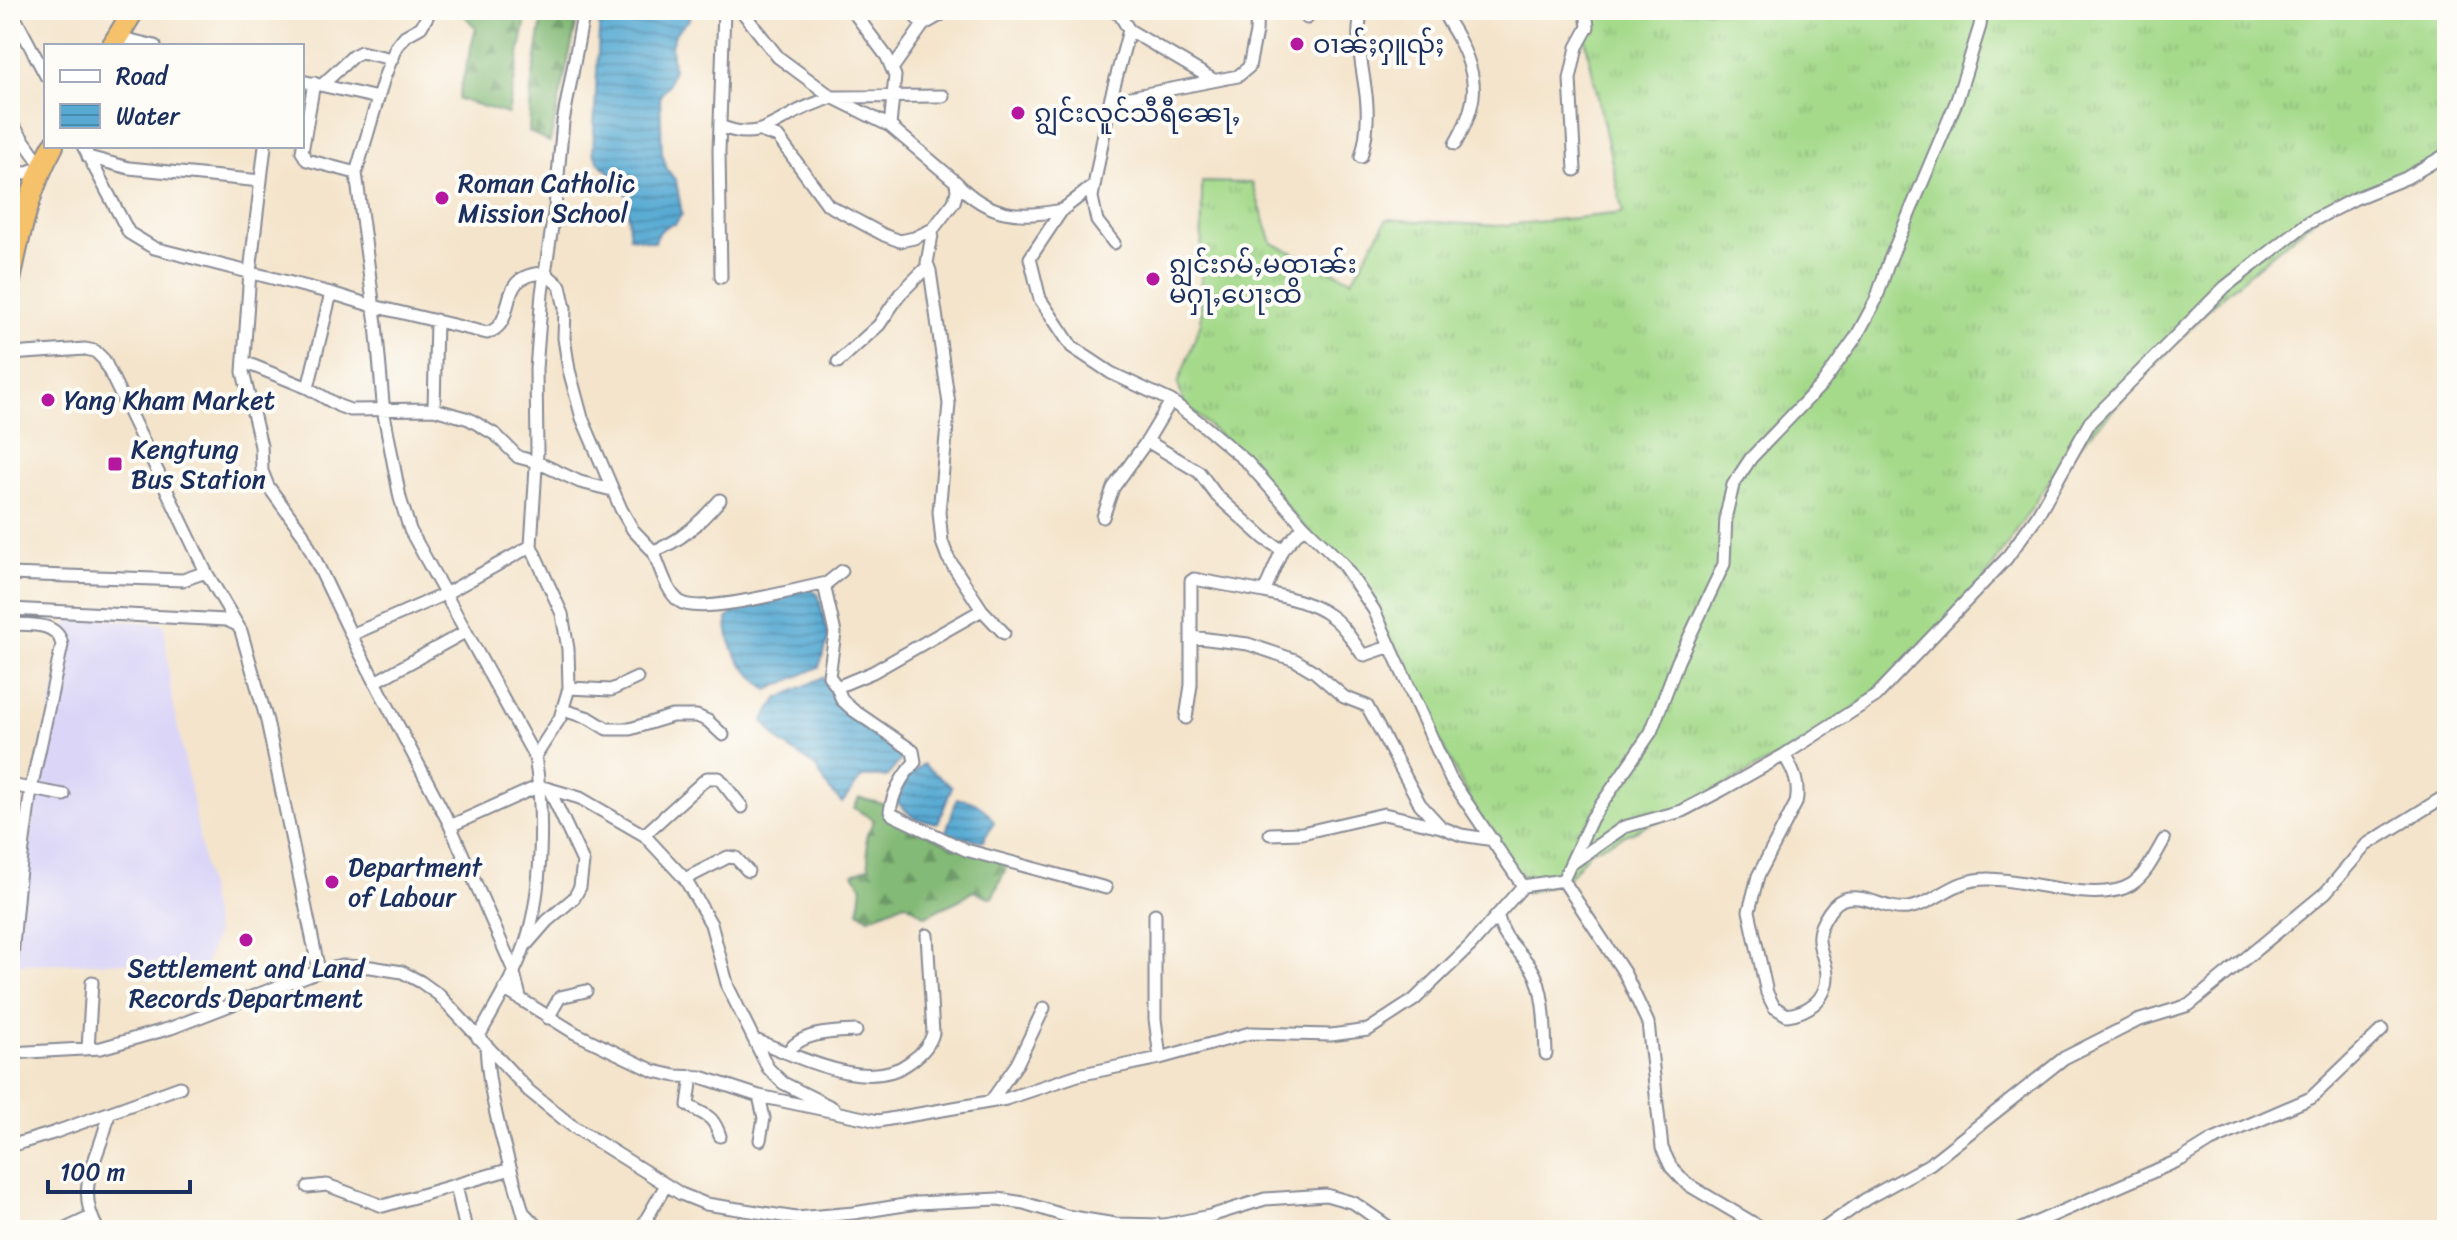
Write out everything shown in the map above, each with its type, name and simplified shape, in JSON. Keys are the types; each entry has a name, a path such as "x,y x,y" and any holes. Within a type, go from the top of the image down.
{"highway":[{"path":"115,42 134,10"},
{"path":"10,281 20,232 42,166 52,148"}],"street":[{"path":"11,10 44,72"},
{"path":"431,10 421,27 405,36 396,47 356,173 384,409 400,498 407,519 445,594 535,757 544,788 583,862 580,887 574,898 547,921 525,947 482,1042 488,1080 528,1230"},
{"path":"535,757 560,718 569,688 568,649 562,614 531,546 537,462 536,369 545,273 563,122 584,10"},
{"path":"721,277 720,126 724,10"},
{"path":"741,10 778,57 832,97 890,126 983,206 1005,212 1039,215 1062,210"},
{"path":"852,10 887,57 895,76 890,126"},
{"path":"909,10 923,25"},
{"path":"892,69 923,25 944,10"},
{"path":"1110,101 1238,76 1249,67 1257,10"},
{"path":"1361,157 1367,136 1360,46 1360,17 1363,10"},
{"path":"1443,10 1458,39 1473,81 1473,102 1455,144"},
{"path":"1575,170 1570,79 1577,47 1588,27 1586,10"},
{"path":"1563,880 1592,818 1651,732 1678,661 1724,564 1726,515 1733,485 1751,458 1823,383 1856,337 1876,300 1957,100 1982,10"},
{"path":"1116,12 1129,30 1212,79"},
{"path":"1114,243 1097,221 1092,197 1110,101 1129,30"},
{"path":"115,42 135,44"},
{"path":"304,139 313,83 361,52 392,59"},
{"path":"313,83 378,98"},
{"path":"720,126 736,133 755,133 832,97 943,96"},
{"path":"10,121 42,166 10,179"},
{"path":"760,131 778,137 828,205 900,241 933,229 954,202 956,182"},
{"path":"265,148 250,272 243,372 261,446 262,471 268,486 303,534 351,635 450,826 513,969 520,997"},
{"path":"303,148 307,160 356,173"},
{"path":"86,151 129,168 261,181"},
{"path":"86,151 129,233 154,248 487,333 496,331 502,324 517,281 529,274 545,273 560,286 565,308 564,338 569,370 582,418 612,490 633,530 653,551 673,595 681,604 696,607 726,605 827,583 842,571"},
{"path":"1571,864 1624,827 1682,811 1784,755 1876,696 2006,559 2037,516 2090,422 2225,287 2306,224 2354,199 2406,178 2447,154"},
{"path":"1093,186 1062,210 1030,258 1040,299 1072,347 1111,373 1171,401 1247,462 1342,563 1374,610 1450,778 1523,886"},
{"path":"933,229 927,263 949,404 939,512 942,542 948,558 982,610 1004,633"},
{"path":"838,362 879,325 900,294 928,266"},
{"path":"308,388 331,293"},
{"path":"434,409 436,320"},
{"path":"10,354 85,349 95,351 104,360 206,572 241,631 267,721 319,971"},
{"path":"244,362 308,388 350,410 434,409 469,419 496,435 518,457 537,462 580,482 612,490"},
{"path":"1103,517 1113,488 1171,401"},
{"path":"1147,441 1199,472 1217,496 1265,539 1282,550"},
{"path":"653,551 671,545 720,500"},
{"path":"1264,592 1282,550 1304,526"},
{"path":"351,635 445,594 531,546"},
{"path":"10,574 183,580 206,572"},
{"path":"1186,718 1191,685 1190,585 1194,579 1287,597 1329,615 1365,655 1391,646"},
{"path":"827,583 825,589 835,633 829,676 842,700 853,710 913,751 915,762 900,782 890,807 893,815 966,850 1106,888"},
{"path":"10,609 226,620 235,624"},
{"path":"837,687 873,672 982,610"},
{"path":"10,624 50,627 58,633 62,645 31,789 10,979"},
{"path":"375,682 465,632"},
{"path":"1191,637 1248,644 1295,660 1315,672 1344,697 1367,706 1420,804 1441,827"},
{"path":"569,688 611,690 637,678"},
{"path":"563,710 589,718 607,729 630,729 672,716 697,716 708,721 723,735"},
{"path":"1784,755 1794,770 1799,791 1796,803 1758,876 1749,911 1767,993 1774,1007 1787,1015 1812,1008 1821,998 1827,976 1819,935 1830,909 1843,899 1851,898 1898,909 1911,908 1961,882 1986,879 2018,881 2080,892 2120,889 2132,884 2147,868 2164,840"},
{"path":"644,835 707,778 719,778 742,807"},
{"path":"10,785 64,795"},
{"path":"450,826 544,788 580,798 644,835 685,879 711,924 728,987 759,1053 775,1077 845,1114"},
{"path":"525,947 538,880 544,788"},
{"path":"1822,1230 1866,1199 1930,1164 2064,1058 2137,1021 2189,1005 2326,892 2366,845 2447,795"},
{"path":"1270,834 1302,833 1384,814 1441,827 1461,835 1494,840"},
{"path":"685,879 728,857 736,858 748,871"},
{"path":"504,989 548,1018 654,1071 692,1076 759,1096 878,1121 1006,1099 1078,1075 1160,1058 1250,1033 1331,1035 1368,1030 1414,1000 1498,917 1523,886 1563,880"},
{"path":"1563,880 1618,962 1648,1023 1662,1148 1671,1167 1687,1184 1765,1230"},
{"path":"1155,914 1155,1019 1160,1058"},
{"path":"1498,917 1504,937 1533,970 1539,984 1546,1054"},
{"path":"755,1040 853,1073 886,1074 902,1068 918,1056 933,1033 927,935"},
{"path":"10,1053 101,1048 171,1028 319,971 342,966 371,967 402,972 439,995 529,1091 571,1125 681,1194 706,1204 796,1218 930,1202 998,1199 1115,1224 1164,1225 1210,1216 1265,1199 1326,1195 1354,1203 1393,1230"},
{"path":"88,1049 92,982"},
{"path":"548,1018 560,997 586,991"},
{"path":"991,1101 1017,1064 1044,1008"},
{"path":"2019,1230 2182,1159 2211,1141 2311,1098 2382,1030"},
{"path":"788,1052 801,1039 856,1031"},
{"path":"692,1076 688,1105 707,1114 715,1122 720,1136"},
{"path":"10,1146 180,1087"},
{"path":"759,1096 764,1118 760,1140"},
{"path":"98,1230 86,1200 90,1172 105,1135 109,1113"},
{"path":"308,1187 327,1185 383,1206 511,1169"},
{"path":"456,1185 466,1230"},
{"path":"640,1230 666,1185"},
{"path":"523,1211 540,1230"},
{"path":"63,1230 91,1217"},
{"path":"796,1218 823,1230"}],"shaded area":[{"path":"70,616 164,624 172,700 216,935 204,967 161,962 15,964 38,772"}],"green space":[{"path":"466,10 527,13 508,114 458,99 476,28 465,16"},
{"path":"1579,10 2447,10 2447,144 2429,168 2342,196 2213,304 2057,469 1962,613 1837,724 1675,813 1590,851 1566,881 1525,893 1493,845 1370,605 1232,447 1184,403 1178,384 1201,322 1202,182 1252,183 1272,243 1352,280 1387,219 1497,226 1623,213"},
{"path":"543,12 576,25 550,142 529,132 531,89"},
{"path":"859,798 891,806 914,827 955,848 979,847 1010,860 992,898 973,891 926,916 905,903 869,918 859,911 862,886 853,874 869,867 866,837 874,820 854,808"}],"water":[{"path":"600,10 694,10 676,32 671,46 673,69 668,85 660,96 662,153 667,169 676,181 682,214 675,224 662,229 655,242 630,237 625,189 600,164 593,151"},
{"path":"810,588 818,594 829,638 819,667 768,690 738,659 730,641 727,619 737,608"},
{"path":"823,677 839,704 857,723 906,753 887,777 862,777 842,803 828,788 816,767 780,742 763,721 777,699"},
{"path":"923,764 952,787 938,823 914,818 897,802 907,778"},
{"path":"957,799 978,805 994,822 983,841 967,838 957,843 946,832"}],"place":[{"name":"ဝၢၼ်ႈႁူၺ်ႈ","path":"1297,44"},
{"name":"ၵျွင်းလူင်သီရီၼေႃႇ","path":"1018,113"},
{"name":"Roman Catholic Mission School","path":"442,198"},
{"name":"ၵျွင်းၵမ်ႇမထၢၼ်း မႁႃႇပေႃးထိ","path":"1153,279"},
{"name":"Yang Kham Market","path":"48,400"},
{"name":"Kengtung Bus Station","path":"115,464"},
{"name":"Department of Labour","path":"332,882"},
{"name":"Settlement and Land Records Department","path":"246,940"}]}
